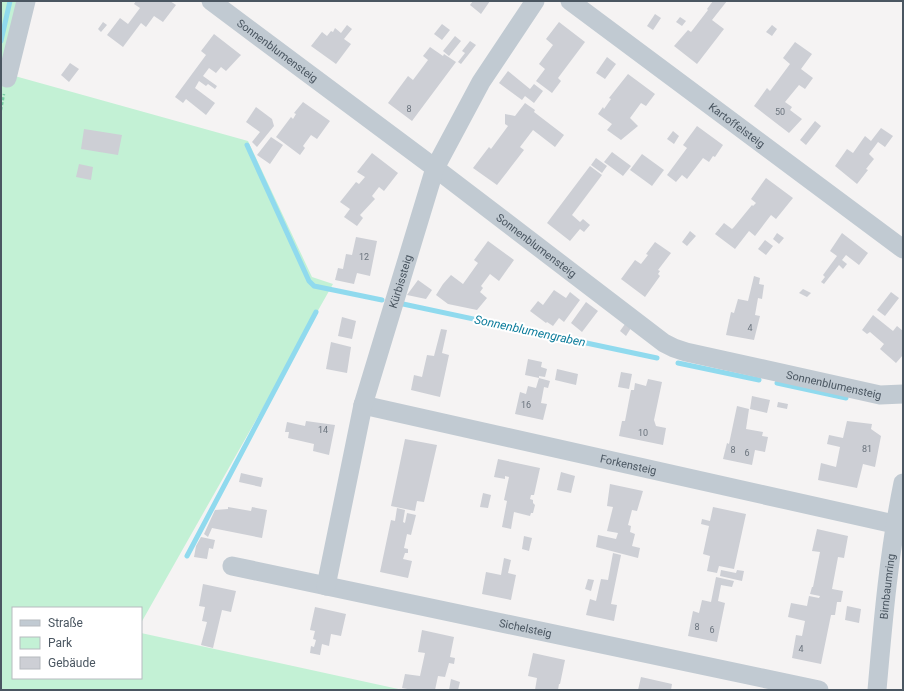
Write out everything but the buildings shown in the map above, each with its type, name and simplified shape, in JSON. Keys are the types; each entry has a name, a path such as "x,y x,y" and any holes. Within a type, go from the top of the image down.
{"street":[{"path":"7,78 26,1"},
{"name":"Sonnenblumensteig","path":"211,1 436,168 664,343 674,348 880,395 903,394"},
{"name":"Kürbissteig","path":"326,586 363,405 436,168 481,82 535,1"},
{"name":"Kartoffelsteig","path":"570,1 903,249"},
{"name":"Forkensteig","path":"363,405 894,524"},
{"name":"Birnbaumring","path":"877,690 894,524 903,483"},
{"name":"Sichelsteig","path":"232,566 819,690"}],"green space":[{"path":"1,1 21,1 4,73 248,141 312,277 333,284 142,621 142,607 12,607 12,679 142,679 142,633 403,690 1,690"}],"waterway":[{"path":"1,41 10,1"},
{"name":"Sonnenblumengraben","path":"247,145 309,281 314,286 382,300"},
{"name":"Sonnenblumengraben","path":"403,304 657,358"},
{"path":"187,556 316,312"},
{"name":"Sonnenblumengraben","path":"678,363 759,380"},
{"name":"Sonnenblumengraben","path":"777,383 846,398"}]}
